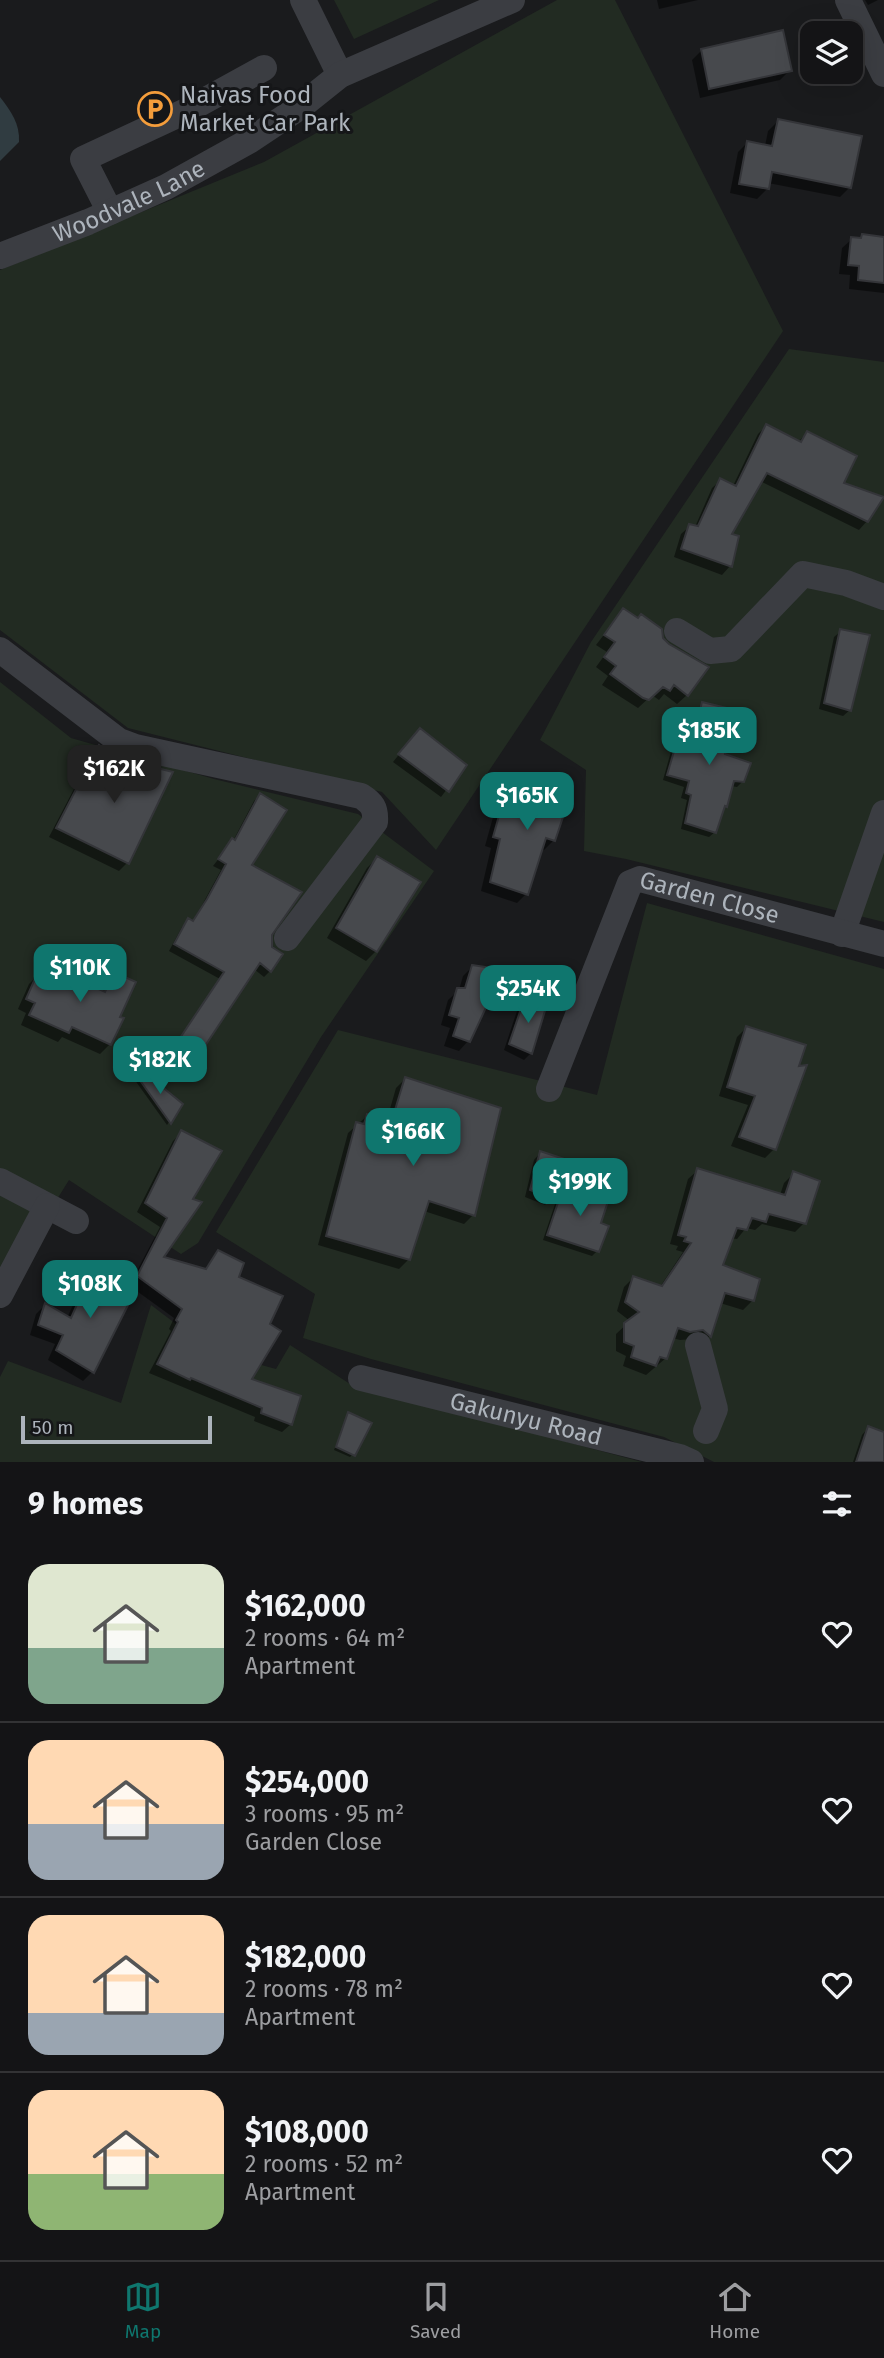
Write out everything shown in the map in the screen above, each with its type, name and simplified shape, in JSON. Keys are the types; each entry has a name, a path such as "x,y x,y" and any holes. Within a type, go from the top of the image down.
{"street":[{"path":"303,0 340,75"},
{"name":"Woodvale Lane","path":"0,256 166,187 249,141 300,107 340,75 512,0"},
{"path":"848,0 884,74"},
{"path":"110,212 83,159 186,111 264,68"},
{"path":"677,631 710,651 731,649 803,574 846,583 884,597"},
{"path":"0,650 119,741 135,747 361,796 371,803 376,813 375,822 287,939"},
{"path":"842,934 884,813"},
{"name":"Garden Close","path":"550,1089 630,883 634,880 640,879 884,944"},
{"path":"0,1181 76,1221"},
{"path":"0,1295 47,1206"},
{"path":"698,1345 715,1409 698,1451"},
{"name":"Gakunyu Road","path":"361,1378 680,1457 698,1451"}],"shaded area":[{"path":"334,0 439,0 354,39"},
{"path":"557,0 615,0 783,331 436,850 382,792 128,728 0,630 0,270 264,162"},
{"path":"0,97 14,118 19,142 0,161"},
{"path":"789,349 884,362 884,922 584,851 586,770 540,740 591,642"},
{"path":"0,682 71,738 214,779 358,814 434,871 321,1037 198,1243 181,1254 69,1180 0,1291"},
{"path":"647,903 884,969 884,1462 714,1462 664,1437 371,1359 303,1338 315,1294 216,1232 338,1030 597,1095"},
{"path":"151,1305 213,1352 276,1369 290,1345 350,1384 642,1462 0,1462 0,1377 8,1361 121,1403"}],"building":[{"path":"783,30 792,71 709,89 701,49"},
{"path":"778,119 862,136 851,188 772,172 769,189 739,184 747,141 772,146"},
{"path":"862,234 884,237 884,283 858,280 859,266 848,265 851,237 861,238"},
{"path":"766,424 801,442 807,431 857,456 844,483 884,497 868,522 767,473 732,534 739,536 732,567 681,549 689,524 698,526 720,478 736,486"},
{"path":"623,608 638,618 641,614 662,629 663,638 669,644 709,667 688,696 674,685 670,691 663,687 649,700 610,674 616,666 604,657 615,642 604,635"},
{"path":"840,629 870,635 851,711 824,703"},
{"path":"702,702 735,710 725,754 751,763 744,782 734,781 716,833 685,823 691,795 686,793 689,781 667,775 677,741 691,745"},
{"path":"420,728 467,765 449,792 398,754"},
{"path":"99,745 113,756 143,769 145,765 173,772 129,864 56,828"},
{"path":"527,776 572,790 555,841 546,838 528,895 490,882 500,839 493,837 504,798 520,802"},
{"path":"260,793 287,810 252,865 302,892 272,935 272,947 283,954 271,972 260,963 195,1061 176,1044 224,972 174,944 188,918 193,921 207,899 226,864 218,859 232,838 235,840"},
{"path":"377,856 421,882 377,952 336,928"},
{"path":"472,965 499,969 495,988 470,1042 453,1036 459,1018 449,1015 457,988 465,988"},
{"path":"49,966 105,992 114,972 136,982 120,1017 124,1018 111,1045 72,1027 69,1033 29,1015 35,1003 26,999 38,972 45,976"},
{"path":"525,997 547,1004 532,1054 509,1044"},
{"path":"746,1026 806,1045 799,1066 807,1065 776,1150 739,1137 755,1096 727,1087"},
{"path":"139,1068 183,1104 171,1124 134,1072"},
{"path":"405,1077 501,1108 475,1216 429,1201 410,1260 326,1236 356,1122 364,1124 367,1114 391,1123"},
{"path":"181,1130 222,1151 193,1199 202,1202 164,1257 206,1269 218,1250 244,1263 239,1277 283,1296 270,1324 281,1331 252,1379 301,1396 292,1425 261,1413 262,1408 157,1364 182,1309 137,1276 167,1218 145,1203"},
{"path":"540,1151 564,1159 553,1199 530,1190"},
{"path":"697,1168 785,1195 793,1171 820,1181 806,1224 769,1214 766,1222 752,1218 747,1230 737,1228 723,1265 760,1279 754,1301 725,1293 711,1337 703,1330 690,1332 678,1328 667,1359 660,1357 656,1366 631,1357 634,1346 624,1342 624,1323 639,1312 625,1302 633,1276 662,1286 691,1243 684,1241 686,1237 678,1235"},
{"path":"564,1185 610,1195 601,1223 609,1226 599,1252 547,1235"},
{"path":"92,1271 136,1289 94,1373 56,1350 63,1335 38,1325 45,1303 71,1318"},
{"path":"348,1412 372,1423 355,1456 336,1447"},
{"path":"868,1426 884,1432 884,1462 856,1462"}],"place":[{"name":"Naivas Food Market Car Park","path":"155,109"}]}
